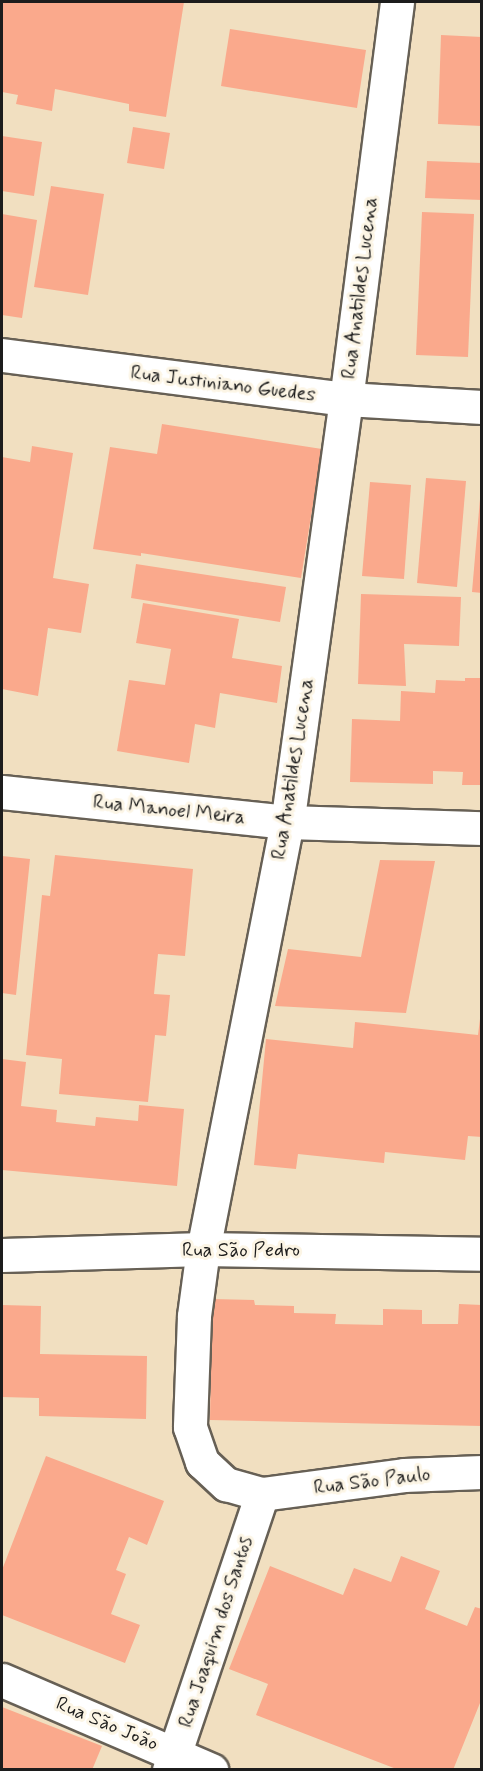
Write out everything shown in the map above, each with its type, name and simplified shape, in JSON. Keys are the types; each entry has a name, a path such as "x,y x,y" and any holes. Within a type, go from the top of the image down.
{"street":[{"name":"Rua Anatildes Lucena","path":"262,1494 226,1484 202,1462 190,1427 194,1316 203,1249 287,822 346,399 397,2"},
{"name":"Rua Justiniano Guedes","path":"2,355 346,399 482,407"},
{"name":"Rua Manoel Meira","path":"2,792 287,822 482,828"},
{"name":"Rua São Pedro","path":"2,1255 203,1249 482,1254"},
{"name":"Rua São Paulo","path":"262,1494 404,1475 482,1472"},
{"name":"Rua Joaquim dos Santos","path":"172,1762 262,1494"},
{"name":"Rua São João","path":"2,1680 172,1762 211,1770"}],"building":[{"path":"2,2 184,2 166,117 129,111 129,104 55,89 52,111 16,104 18,95 2,92"},
{"path":"230,29 366,50 357,108 221,86"},
{"path":"441,35 482,37 482,126 438,124"},
{"path":"133,127 170,133 164,169 127,163"},
{"path":"2,136 42,142 34,196 2,191"},
{"path":"427,161 482,163 482,200 425,198"},
{"path":"51,186 104,194 88,295 34,287"},
{"path":"422,212 474,214 468,357 416,355"},
{"path":"2,214 37,220 22,318 2,315"},
{"path":"162,424 322,449 301,578 141,553 141,556 93,549 110,447 157,454"},
{"path":"32,446 73,453 53,578 89,584 81,633 48,628 38,696 2,689 2,457 30,462"},
{"path":"426,478 466,481 457,587 417,583"},
{"path":"370,482 411,485 404,579 362,576"},
{"path":"480,499 482,499 482,593 472,592"},
{"path":"136,564 286,587 280,622 131,598"},
{"path":"361,594 461,597 459,646 404,644 406,686 358,684"},
{"path":"143,603 239,619 232,658 282,666 277,703 220,693 215,728 195,724 189,763 117,751 129,680 165,685 171,649 136,643"},
{"path":"465,678 482,678 482,785 462,785 463,772 433,771 433,784 350,782 352,719 400,721 401,691 435,693 436,680 465,681"},
{"path":"55,855 193,869 185,956 158,954 154,994 170,995 166,1036 155,1035 148,1102 59,1094 62,1059 26,1055 42,895 50,896"},
{"path":"2,856 30,859 16,995 2,993"},
{"path":"380,860 435,861 406,1013 275,1006 288,949 361,957"},
{"path":"480,1019 482,1137 468,1136 465,1160 385,1152 384,1163 298,1154 296,1169 254,1165 266,1039 353,1048 355,1022 478,1035"},
{"path":"2,1059 26,1062 21,1106 57,1110 56,1122 95,1126 96,1117 138,1121 139,1105 184,1109 177,1186 2,1170"},
{"path":"212,1299 254,1300 255,1305 294,1306 294,1313 336,1314 335,1324 383,1325 383,1309 422,1310 422,1324 458,1324 459,1304 482,1305 482,1426 210,1420"},
{"path":"2,1305 41,1306 40,1354 147,1356 146,1419 39,1416 39,1398 2,1397"},
{"path":"46,1456 164,1501 147,1545 129,1537 116,1570 126,1574 111,1614 140,1625 125,1663 2,1615 2,1570"},
{"path":"401,1556 440,1571 425,1609 467,1626 475,1607 482,1609 482,1698 453,1770 399,1770 256,1715 268,1684 229,1669 270,1566 343,1595 354,1568 391,1582"},
{"path":"2,1707 102,1746 92,1770 2,1770"}]}
